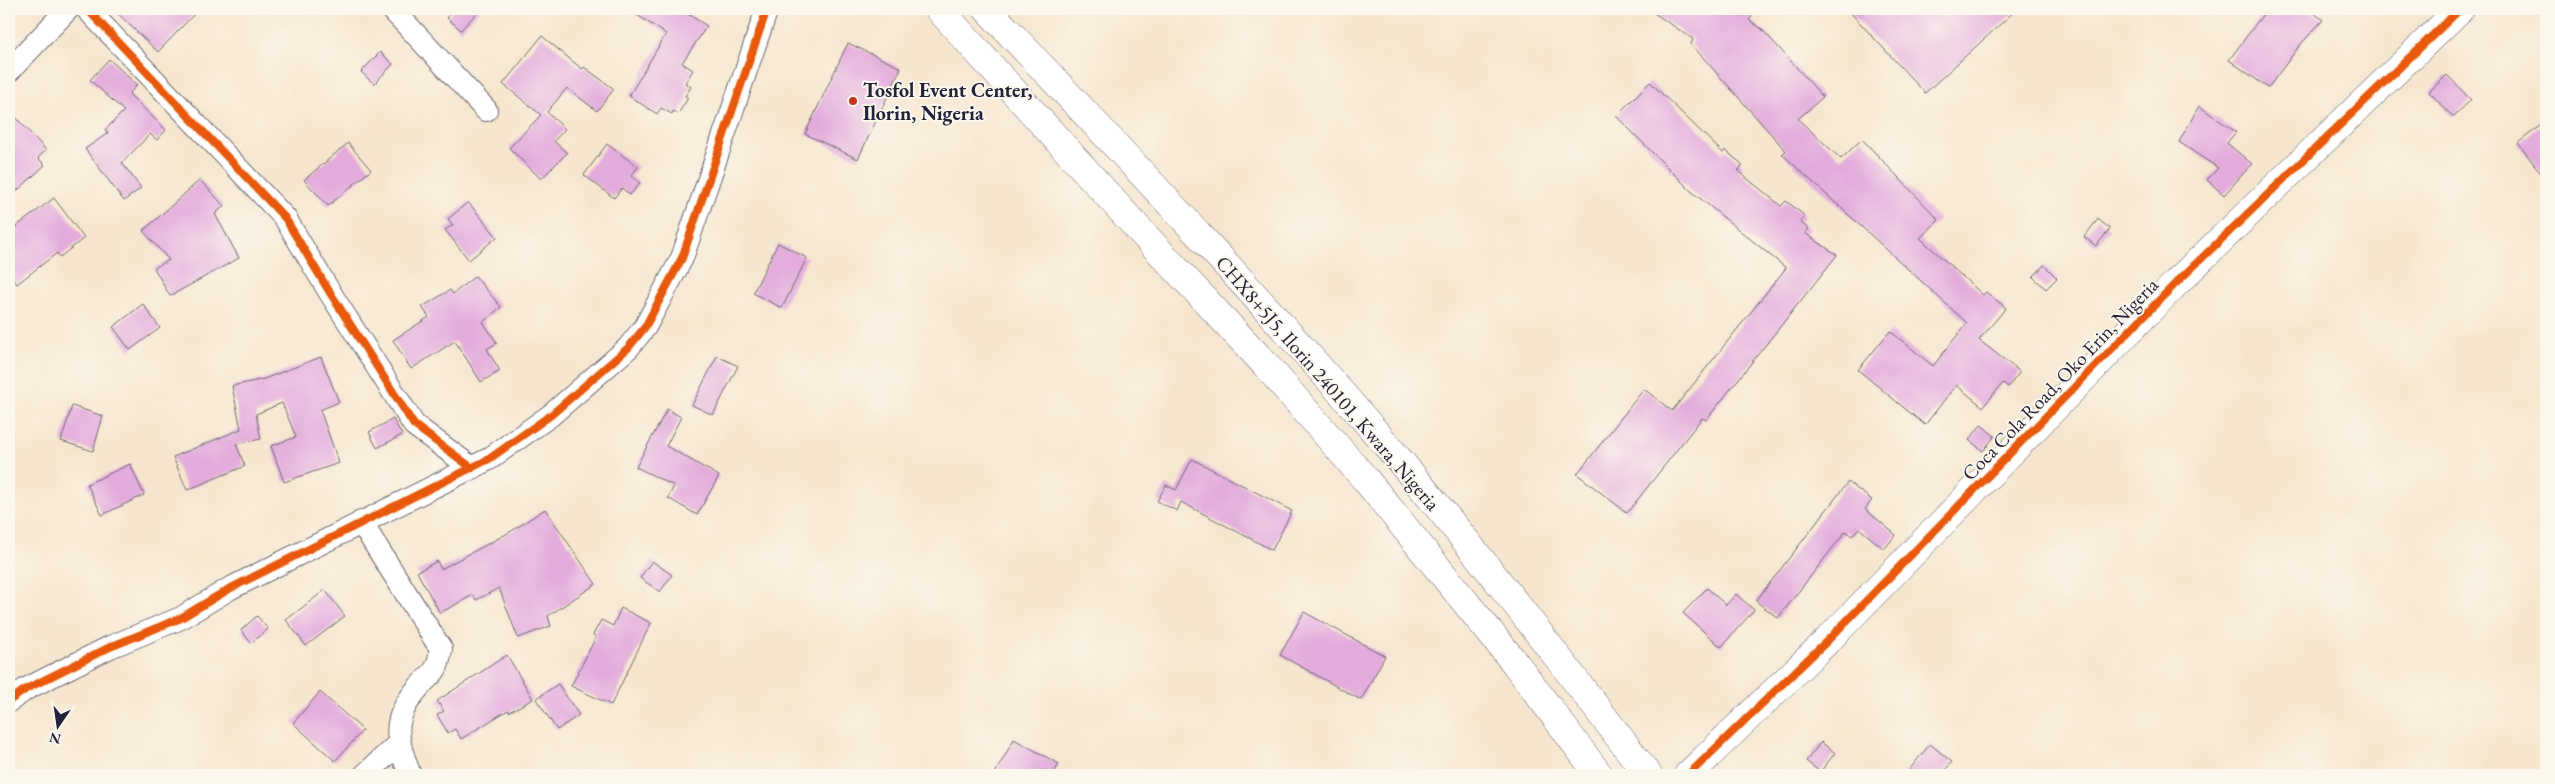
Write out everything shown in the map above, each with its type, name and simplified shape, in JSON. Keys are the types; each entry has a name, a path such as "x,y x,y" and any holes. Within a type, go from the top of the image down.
{"main road":[{"name":"CHX8+5J5, Ilorin 240101, Kwara, Nigeria","path":"939,9 1132,222 1265,364 1366,480 1515,663 1599,775"},
{"name":"CHX8+5J5, Ilorin 240101, Kwara, Nigeria","path":"987,9 1284,327 1390,450 1534,625 1648,775"},
{"name":"Coca Cola Road, Oko Erin, Nigeria","path":"1688,775 1829,639 2176,283 2460,9"}],"street":[{"path":"9,71 68,9"},
{"path":"87,9 285,218 367,354 414,425 472,468"},
{"path":"392,9 486,110"},
{"path":"15,692 110,647 181,618 229,589 489,459 552,415 628,348 645,327 682,258 767,9"},
{"path":"361,522 441,649 439,666 401,710 398,744 410,775"},
{"path":"365,775 398,744"}],"building":[{"path":"113,9 199,9 158,52"},
{"path":"455,9 480,9 461,30 447,18"},
{"path":"628,9 680,9 707,26 682,63 693,70 685,83 691,87 685,96 688,98 678,114 673,111 672,114 661,108 657,114 629,96 666,34"},
{"path":"1648,9 1744,9 1753,15 1749,20 1762,29 1823,97 1798,119 1841,159 1862,139 1939,220 1920,238 1983,295 1986,292 2006,308 1979,340 2020,372 2008,387 2003,383 1983,407 1956,385 1925,425 1858,370 1890,331 1933,366 1967,323 1782,154 1786,151 1691,44 1693,39"},
{"path":"1847,9 2017,9 1925,93"},
{"path":"2267,9 2309,9 2323,20 2300,45 2268,88 2229,60"},
{"path":"542,36 582,69 584,67 614,89 597,111 567,88 547,112 565,129 554,141 567,153 541,179 509,148 541,115 503,84"},
{"name":"Tosfol Event Center, Ilorin, Nigeria","path":"848,43 901,68 858,159 805,134"},
{"path":"380,52 393,64 374,84 361,72"},
{"path":"109,59 137,85 129,94 166,130 157,140 150,134 122,163 141,188 124,201 85,149 108,133 105,130 124,111 90,80"},
{"path":"2447,75 2471,100 2453,117 2429,92"},
{"path":"1650,82 1723,153 1725,150 1743,165 1738,171 1781,206 1786,201 1805,216 1800,222 1809,229 1805,233 1837,255 1706,420 1702,418 1627,513 1577,474 1644,389 1672,411 1786,268 1691,191 1616,116"},
{"path":"2199,106 2236,132 2227,143 2252,164 2224,195 2207,180 2218,168 2179,142"},
{"path":"9,110 46,150 38,158 45,165 17,191 9,182"},
{"path":"2546,121 2546,180 2518,143"},
{"path":"348,143 371,170 328,206 304,180"},
{"path":"607,144 638,167 631,176 640,183 630,195 622,188 614,198 584,175"},
{"path":"200,180 224,206 215,214 239,258 170,296 154,268 169,260 143,231"},
{"path":"54,198 84,238 60,257 57,253 17,284 9,274 9,232"},
{"path":"468,202 497,237 469,260 445,230 453,225 448,219"},
{"path":"2098,219 2110,229 2096,246 2084,237"},
{"path":"778,243 807,258 782,308 753,293"},
{"path":"2044,265 2057,278 2046,289 2033,277"},
{"path":"475,276 501,307 483,322 497,343 487,349 500,371 481,382 455,341 411,369 393,340 429,317 422,307 450,290 453,294"},
{"path":"143,304 160,328 130,350 113,327"},
{"path":"717,356 738,366 713,415 692,405"},
{"path":"321,357 339,402 320,410 339,463 284,482 271,446 296,437 282,403 256,414 261,439 236,444 245,466 187,490 173,457 241,429 232,386 264,379"},
{"path":"72,406 103,416 93,451 61,441"},
{"path":"667,409 681,417 666,446 719,476 697,515 668,498 674,486 636,467"},
{"path":"393,419 402,435 377,448 369,432"},
{"path":"1981,425 1995,436 1983,451 1969,440"},
{"path":"1192,459 1292,511 1272,550 1181,502 1177,511 1157,501 1166,485 1176,490"},
{"path":"130,464 144,495 102,515 87,484"},
{"path":"1848,482 1872,500 1865,509 1896,535 1884,549 1859,528 1852,536 1846,531 1778,618 1756,601"},
{"path":"545,509 596,584 548,616 551,626 518,638 499,588 476,600 473,595 440,613 417,572 437,561 441,569 510,532"},
{"path":"652,561 672,575 660,592 640,578"},
{"path":"1707,588 1726,605 1736,594 1754,610 1721,647 1683,613"},
{"path":"325,590 345,616 306,646 286,620"},
{"path":"621,608 651,623 611,705 571,686 596,637 593,635 601,620 613,626"},
{"path":"1304,612 1385,656 1361,700 1280,655"},
{"path":"257,616 268,629 251,643 241,630"},
{"path":"507,655 533,699 509,712 508,710 461,739 455,729 448,733 437,715 444,711 437,701"},
{"path":"558,684 579,715 557,730 536,699"},
{"path":"320,692 363,730 335,761 293,723"},
{"path":"1014,739 1059,764 1053,775 994,775"},
{"path":"1821,742 1835,753 1820,772 1806,761"},
{"path":"1930,744 1952,762 1941,775 1905,775"}],"cycle path":[{"path":"87,9 285,218 414,425 472,468"},
{"path":"9,701 26,689 110,647 181,618 229,589 489,459 551,415 628,348 645,327 682,258 767,9"},
{"path":"1688,775 1829,639 2176,283 2460,9"}],"place":[{"name":"Tosfol Event Center, Ilorin, Nigeria","path":"853,101"}]}
